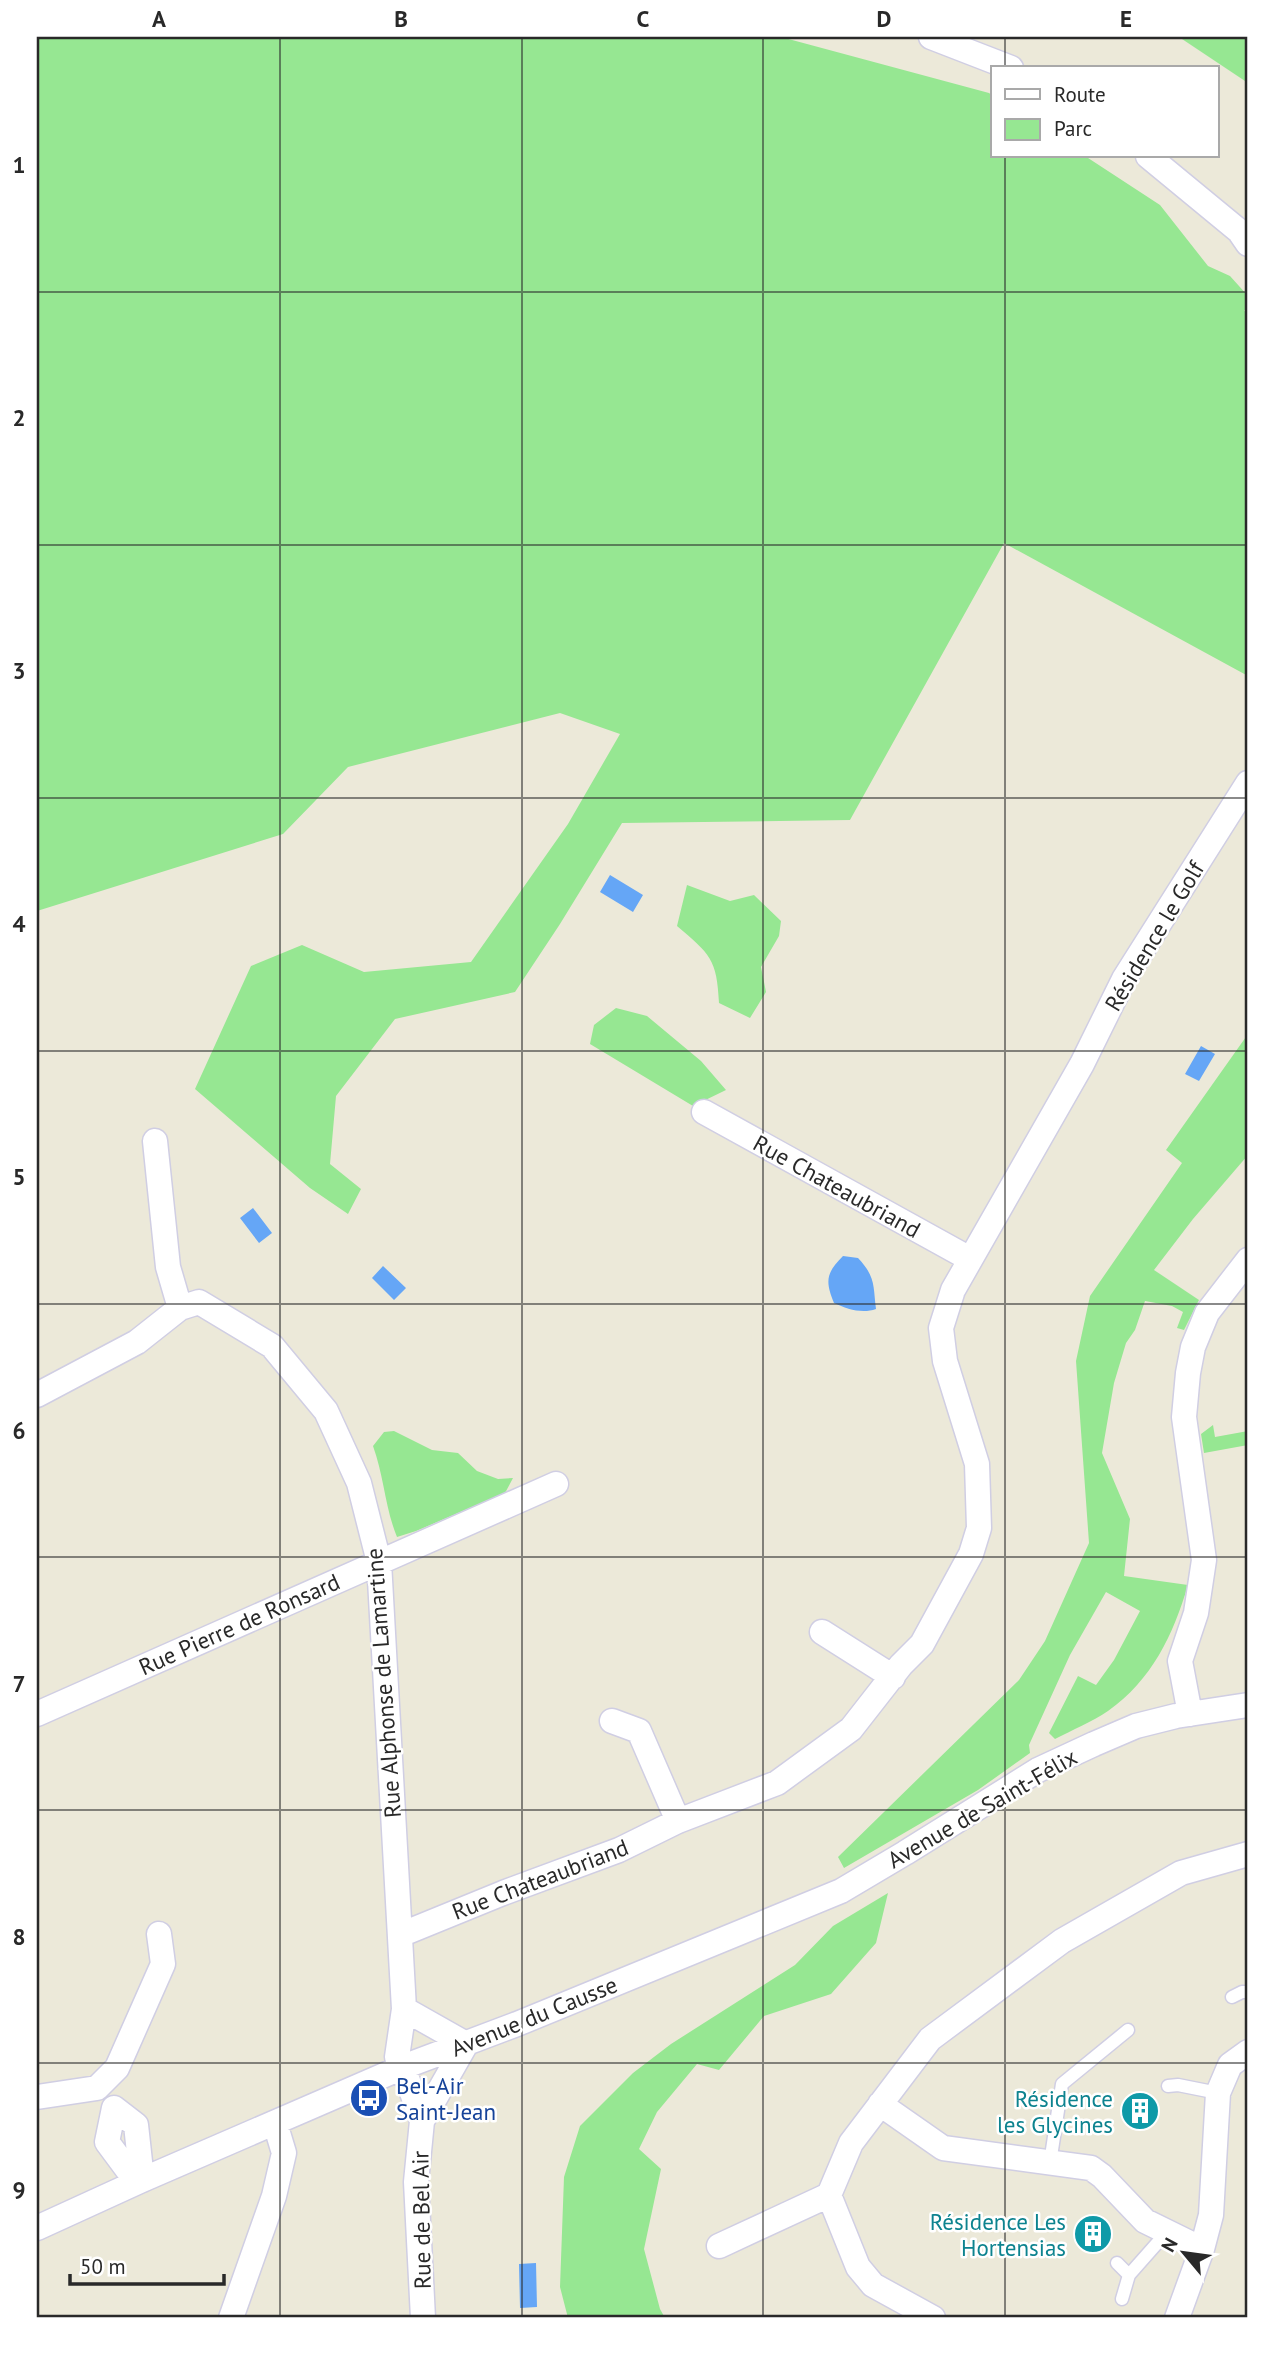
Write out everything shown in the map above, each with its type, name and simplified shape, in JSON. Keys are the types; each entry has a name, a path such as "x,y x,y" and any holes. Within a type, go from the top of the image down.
{"street":[{"path":"931,37 1006,66"},
{"path":"1150,158 1239,231 1248,244"},
{"name":"Résidence le Golf","path":"1064,1091 1082,1064 1125,979 1248,783"},
{"name":"Rue Chateaubriand","path":"400,1935 619,1850 678,1821 777,1783 851,1729 901,1665 922,1644 971,1553 979,1528 977,1464 945,1366 941,1328 953,1290 1064,1091"},
{"name":"Rue Chateaubriand","path":"704,1112 970,1259"},
{"path":"37,1395 137,1342 180,1308 168,1267 155,1141"},
{"path":"1190,1714 1180,1661 1196,1613 1204,1560 1184,1417 1188,1373 1193,1347 1207,1313 1248,1260"},
{"name":"Rue Alphonse de Lamartine","path":"180,1308 199,1302 272,1346 326,1411 359,1483 379,1562 404,2009 397,2057 402,2067"},
{"name":"Rue Pierre de Ronsard","path":"37,1714 556,1484"},
{"path":"822,1632 893,1677"},
{"name":"Avenue de Saint-Félix","path":"841,1891 1038,1770 1136,1726 1248,1705"},
{"path":"612,1721 639,1731 678,1821"},
{"path":"719,2246 829,2195 851,2143 930,2039 1062,1941 1181,1873 1248,1854"},
{"name":"Avenue du Causse","path":"37,2228 402,2067 466,2044 841,1891"},
{"path":"37,2097 97,2088 117,2068 163,1964 159,1934"},
{"path":"404,2009 466,2044"},
{"name":"Rue de Bel Air","path":"423,2318 416,2182 422,2121 466,2044"},
{"path":"1177,2318 1202,2249 1211,2215 1218,2093 1230,2065 1248,2052"},
{"name":"Rue de Bel Air","path":"402,2067 422,2121"},
{"path":"97,2088 114,2108 136,2125 142,2180"},
{"path":"880,2104 943,2148 1091,2168 1102,2176 1144,2221 1202,2249"},
{"path":"231,2318 274,2196 284,2152 275,2123"},
{"path":"829,2195 858,2267 873,2286 933,2318"}],"lane":[{"path":"1232,1997 1248,1992"},
{"path":"1050,2163 1062,2084 1128,2030"},
{"path":"1168,2086 1178,2085 1218,2093"},
{"path":"1122,2299 1129,2275 1167,2232"},
{"path":"1117,2263 1129,2275"}],"green space":[{"path":"37,37 781,37 989,93 991,158 1088,158 1160,205 1208,266 1230,276 1248,296 1248,311 1244,310 1248,316 1248,676 1004,543 850,820 622,823 515,992 395,1019 336,1096 330,1164 361,1189 348,1214 310,1188 195,1089 251,966 302,945 364,972 471,962 568,824 620,734 560,713 348,767 283,834 37,911"},
{"path":"1179,37 1248,37 1248,83"},
{"path":"687,885 730,901 754,895 781,921 779,936 761,967 766,992 750,1018 719,1003 716,976 710,958 677,926"},
{"path":"616,1008 647,1016 701,1061 726,1090 693,1106 590,1044 594,1025"},
{"path":"1248,1034 1248,1155 1154,1270 1199,1300 1184,1330 1177,1328 1183,1312 1172,1306 1145,1301 1135,1330 1126,1343 1114,1383 1102,1453 1130,1519 1124,1576 1188,1585 1168,1639 1149,1671 1123,1699 1102,1715 1055,1739 1049,1733 1078,1676 1096,1685 1114,1660 1140,1611 1106,1592 1070,1655 1029,1745 1030,1753 978,1790 844,1868 838,1857 1019,1680 1045,1641 1089,1543 1076,1361 1090,1296 1182,1163 1166,1150"},
{"path":"1213,1425 1215,1437 1248,1431 1248,1445 1204,1453 1201,1434"},
{"path":"394,1431 432,1450 458,1453 477,1471 498,1479 513,1478 505,1493 397,1537 373,1446 384,1432"},
{"path":"888,1893 876,1943 831,1994 764,2016 719,2070 697,2064 657,2112 639,2149 661,2169 644,2249 660,2309 665,2318 568,2318 560,2287 564,2177 580,2126 633,2073 671,2044 795,1965 833,1926"}],"water":[{"path":"610,875 643,895 633,912 600,892"},
{"path":"1201,1046 1215,1054 1199,1081 1185,1074"},
{"path":"253,1208 272,1233 259,1243 240,1218"},
{"path":"843,1256 858,1258 868,1271 873,1282 876,1309 855,1310 834,1303 828,1283 833,1267"},
{"path":"383,1266 406,1288 394,1300 372,1278"},
{"path":"536,2263 537,2307 520,2308 519,2264"}],"place":[{"name":"Bel-Air Saint-Jean","path":"369,2098"},
{"name":"Résidence les Glycines","path":"1140,2111"},
{"name":"Résidence Les Hortensias","path":"1093,2234"}]}
